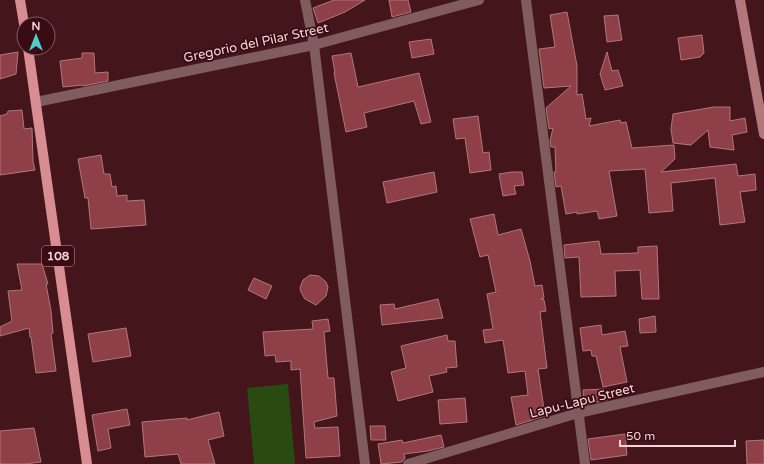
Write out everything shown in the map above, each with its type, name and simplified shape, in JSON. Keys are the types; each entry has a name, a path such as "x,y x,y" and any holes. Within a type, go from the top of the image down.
{"main road":[{"path":"20,0 23,16"},
{"name":"108","path":"29,56 87,464"}],"street":[{"path":"305,0 314,45 365,464"},
{"name":"Gregorio del Pilar Street","path":"36,102 314,45 478,0"},
{"path":"526,0 585,464"},
{"path":"740,0 764,134"},
{"name":"Lapu-Lapu Street","path":"408,464 578,413 764,372"}],"green space":[{"path":"288,384 295,464 254,464 247,388"}],"building":[{"path":"334,0 365,0 345,12 318,23 313,8"},
{"path":"389,0 408,0 411,12 392,17"},
{"path":"567,12 577,66 577,95 582,94 586,119 591,118 589,126 620,120 621,123 626,122 632,148 674,145 675,159 661,172 736,164 738,176 755,174 756,190 740,192 745,222 720,225 715,178 671,183 673,211 649,213 645,169 609,171 617,216 599,219 597,211 566,214 561,186 556,187 554,172 556,172 555,147 551,147 550,141 553,128 549,129 546,108 571,86 544,88 539,49 555,47 550,15"},
{"path":"618,15 622,40 607,42 604,16"},
{"path":"702,35 704,53 700,57 681,60 678,38"},
{"path":"431,39 434,54 412,58 409,42"},
{"path":"16,52 16,56 18,56 16,74 0,79 0,55"},
{"path":"607,52 612,71 618,70 623,86 605,90 600,74"},
{"path":"82,53 94,53 95,73 108,72 108,81 83,86 63,87 60,61 82,58"},
{"path":"351,53 358,87 419,73 431,122 421,124 414,101 364,113 367,127 346,132 332,56"},
{"path":"714,107 730,107 730,121 745,118 747,132 732,135 734,150 710,147 708,130 691,145 673,143 671,129 673,114"},
{"path":"22,110 24,129 32,128 33,161 35,170 0,175 0,116 7,114 8,111"},
{"path":"478,116 483,153 489,152 491,170 470,173 465,138 456,139 453,119"},
{"path":"101,155 104,174 110,174 112,187 116,186 117,196 127,195 127,201 144,200 146,225 91,229 88,198 85,198 78,159"},
{"path":"434,172 437,192 387,203 383,182"},
{"path":"522,172 524,185 514,186 516,194 503,196 499,174"},
{"path":"494,214 498,235 521,229 535,286 542,285 544,298 541,299 544,300 546,311 540,312 547,368 538,369 545,416 516,425 511,397 528,395 525,371 508,373 503,340 485,343 483,330 493,329 487,294 496,292 488,255 480,257 470,219"},
{"path":"599,241 601,254 638,253 638,247 657,246 659,299 642,299 640,270 615,271 616,296 581,297 579,257 565,258 564,245"},
{"path":"17,264 42,264 48,284 46,284 51,311 53,333 51,334 56,371 36,373 29,328 0,336 0,327 12,321 8,291 22,290"},
{"path":"310,275 319,276 326,282 328,287 326,296 316,305 305,299 300,288 303,280"},
{"path":"254,278 272,286 266,299 248,290"},
{"path":"438,299 443,318 382,325 380,305 394,304 395,309"},
{"path":"655,316 656,332 640,333 639,319"},
{"path":"328,319 330,331 324,332 328,378 334,378 337,416 314,422 315,428 338,427 340,456 306,458 300,369 291,370 291,361 276,362 275,355 265,356 263,332 313,329 312,321"},
{"path":"601,325 602,335 625,331 628,346 620,347 627,382 603,387 596,356 592,356 591,350 583,351 580,328"},
{"path":"126,328 131,356 93,362 88,334"},
{"path":"447,335 448,341 455,341 457,367 446,368 447,372 429,376 433,392 398,401 391,372 406,368 401,346"},
{"path":"604,389 607,400 584,405 583,390"},
{"path":"465,398 467,422 440,424 438,400"},
{"path":"127,409 130,425 108,429 111,448 98,451 92,415"},
{"path":"219,412 224,436 208,440 215,464 181,464 178,454 145,457 142,422 187,418 187,420"},
{"path":"370,426 385,426 386,440 371,440"},
{"path":"34,428 41,462 25,464 0,464 0,431"},
{"path":"625,434 627,455 591,460 588,439"},
{"path":"441,435 444,447 404,454 405,458 402,462 381,464 378,444 402,440 403,443"},
{"path":"764,440 764,464 747,464 746,441"}]}
